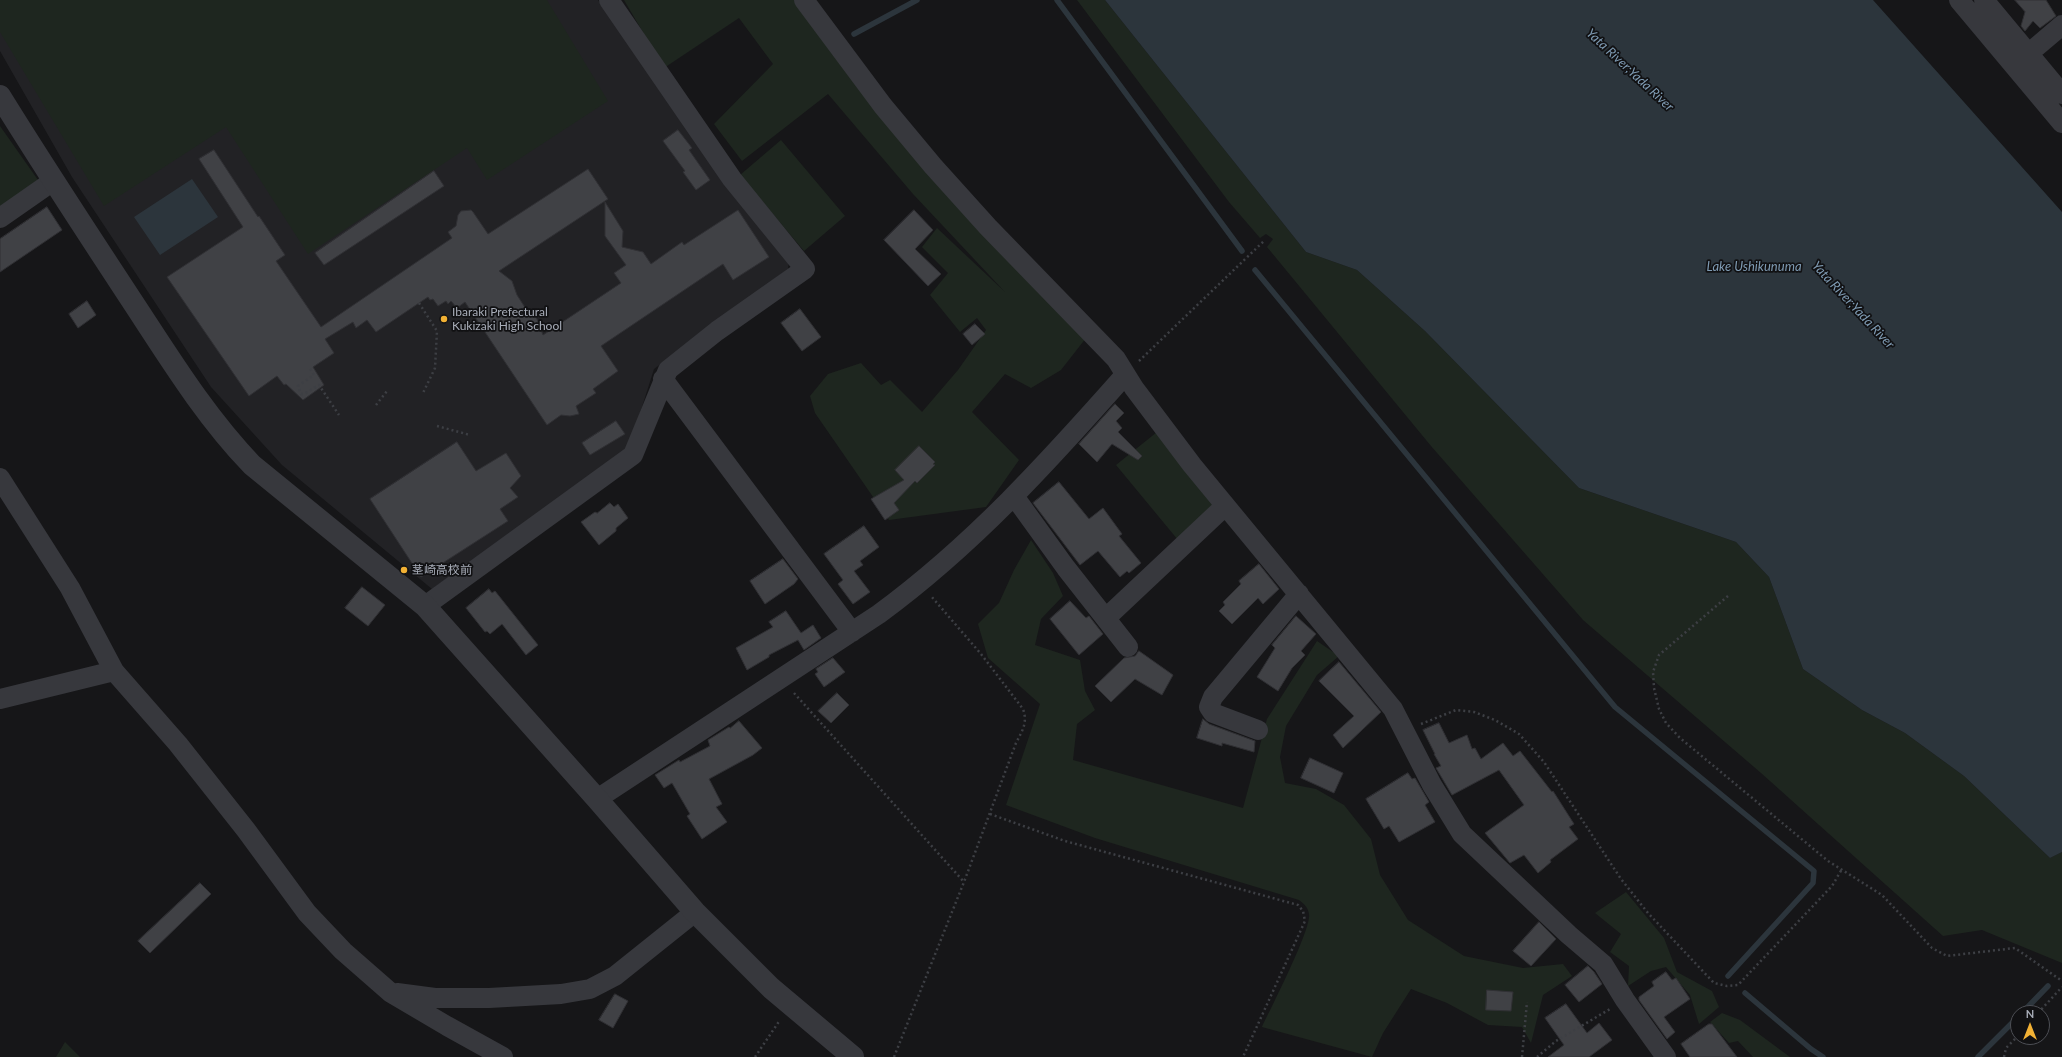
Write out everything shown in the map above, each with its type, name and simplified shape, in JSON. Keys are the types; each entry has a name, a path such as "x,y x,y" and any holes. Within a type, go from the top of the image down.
{"street":[{"path":"425,606 633,455 668,370 717,331 806,269 732,179 609,0"},
{"path":"804,0 883,106 933,166 988,227 1116,359 1124,375 1192,465 1394,709 1432,785 1462,834 1569,935 1603,964 1625,1000 1666,1057"},
{"path":"1959,0 2062,124"},
{"path":"1984,0 2062,94"},
{"path":"2028,54 2062,25"},
{"path":"0,96 52,181 198,402 226,438 252,465 425,606 597,799 695,912 735,954 791,1005 853,1057"},
{"path":"0,218 52,181"},
{"path":"597,799 782,676 852,632 921,584 967,544 1047,463 1124,375"},
{"path":"663,379 852,632"},
{"path":"0,478 70,588 114,671 193,762 246,830 307,913 343,951 391,993 503,1057"},
{"path":"1014,496 1070,574 1128,647"},
{"path":"1106,618 1225,506"},
{"path":"1258,730 1213,713 1210,707 1213,697 1299,594"},
{"path":"0,699 114,671"},
{"path":"391,993 435,998 490,998 560,994 590,989 615,976 695,912"}],"path":[{"path":"1124,375 1265,240"},
{"path":"419,303 437,331 435,368 423,393"},
{"path":"310,369 314,375 298,386 298,390 301,394 304,394 319,386 339,415"},
{"path":"376,405 387,391"},
{"path":"437,426 470,435"},
{"path":"894,1057 964,882 1016,743 1025,726 1026,717 1023,709 981,654 921,584"},
{"path":"1728,596 1658,655 1653,672 1654,688 1659,709 1666,724 1680,738 1828,861 1882,895 1932,948 1947,956 2015,948 2062,982"},
{"path":"782,676 790,688 964,882"},
{"path":"1404,730 1456,710 1474,712 1495,720 1519,734 1544,762 1621,879 1648,913 1714,983 1727,986 1738,985 1832,886 1842,870"},
{"path":"990,814 1065,841 1298,905 1303,911 1305,921 1243,1057"},
{"path":"2045,1005 2062,987"},
{"path":"1537,1057 1556,1041 1625,1000"},
{"path":"1522,1057 1527,1002"},
{"path":"755,1057 791,1005"},
{"path":"2004,1057 2006,1048 2010,1044"}],"shaded area":[{"name":"Ibaraki Prefectural Kukizaki High School","path":"0,0 598,0 727,186 789,261 788,269 654,369 628,451 432,589 282,465 211,387 72,177 0,51"},
{"path":"0,0 547,0 608,101 487,180 467,148 308,254 226,127 104,206 0,32"},
{"path":"624,0 797,0 1086,338 1061,370 1031,388 1005,374 972,412 1019,460 986,507 889,520 815,413 810,396 828,374 861,363 881,385 890,380 922,412 958,370 986,330 977,318 960,332 930,295 948,273 922,247 937,228 1005,292 913,194 828,94 742,161 714,124 773,64 739,18 664,68"},
{"path":"1077,0 1105,0 1306,252 1357,270 1425,331 1579,488 1736,542 1769,577 1803,669 1862,710 1905,733 1964,776 2050,858 2062,852 2062,963 1982,930 1943,936 1761,773 1583,620 1431,446 1267,247 1273,239 1266,234 1260,238 1229,202"},
{"path":"0,126 38,180 0,207"},
{"path":"781,140 845,216 804,251 740,175"},
{"path":"1157,432 1218,506 1178,540 1116,465"},
{"path":"1031,540 1053,573 1063,596 1041,619 1035,645 1080,660 1085,691 1095,710 1077,724 1073,760 1243,808 1267,719 1317,641 1339,656 1317,675 1286,726 1280,757 1285,783 1316,789 1344,805 1371,839 1380,875 1408,920 1464,956 1523,968 1563,964 1572,976 1543,995 1531,1043 1522,1027 1488,1025 1447,1003 1411,989 1383,1033 1372,1057 1262,1027 1290,969 1304,935 1309,914 1303,903 1299,900 1095,838 1006,805 1040,704 988,658 978,624 999,603 1014,570"},
{"path":"1626,892 1664,938 1677,972 1712,991 1719,1007 1699,1024 1690,995 1666,967 1651,971 1628,986 1629,966 1610,952 1621,934 1595,913"},
{"path":"1722,1013 1740,1020 1790,1057 1753,1057 1738,1041 1729,1043 1710,1022"},
{"path":"65,1042 80,1057 56,1057"}],"water":[{"name":"Lake Ushikunuma","path":"1105,0 1873,0 2062,212 2062,852 2050,858 1964,776 1905,733 1862,710 1803,669 1769,577 1736,542 1579,488 1425,331 1357,270 1306,252"},
{"path":"192,179 218,217 160,255 134,217"}],"building":[{"path":"2015,0 2046,0 2056,16 2040,28 2033,21 2025,31 2021,26 2025,12"},
{"path":"678,130 692,148 689,150 710,180 696,190 683,172 685,171 663,141"},
{"path":"214,150 285,255 276,261 321,327 452,238 448,232 456,226 458,215 461,211 471,210 488,234 588,169 608,199 499,271 512,281 517,295 526,309 535,314 543,335 621,283 614,273 626,265 605,236 605,202 623,231 622,247 643,252 651,264 682,242 684,245 738,210 769,257 733,280 723,264 601,346 618,371 593,389 596,393 576,406 579,414 570,416 561,415 547,425 465,302 457,308 451,301 448,304 446,301 438,306 433,299 430,300 428,297 376,332 367,320 356,328 353,322 325,339 334,353 313,367 324,385 303,400 286,384 284,385 277,376 249,396 167,277 243,227 199,159"},
{"path":"434,171 444,186 324,265 315,253"},
{"path":"47,207 62,230 0,272 0,239"},
{"path":"914,210 933,230 915,249 941,274 928,286 884,240"},
{"path":"87,301 96,315 78,328 69,314"},
{"path":"800,309 821,337 802,351 781,323"},
{"path":"975,324 985,334 972,345 963,334"},
{"path":"1115,404 1124,413 1116,421 1122,428 1118,432 1142,456 1138,460 1112,444 1097,462 1079,444"},
{"path":"616,421 625,434 590,455 582,443"},
{"path":"457,442 476,471 506,453 521,476 510,488 518,497 500,509 508,521 421,577 370,499"},
{"path":"919,446 935,462 933,464 935,465 917,483 915,481 894,503 899,510 885,520 871,499 904,480 895,470"},
{"path":"1059,482 1089,519 1103,508 1122,534 1119,536 1141,563 1129,573 1127,571 1120,577 1098,551 1080,565 1033,503"},
{"path":"610,503 614,507 618,504 628,518 616,528 616,531 599,545 581,522 595,512 597,513"},
{"path":"864,526 879,547 860,561 863,565 854,571 870,592 853,604 838,584 843,580 824,554"},
{"path":"783,559 798,579 794,584 765,604 750,581"},
{"path":"1259,564 1279,589 1263,604 1258,598 1232,624 1219,611 1225,605 1223,602 1241,584 1239,581"},
{"path":"362,587 385,605 368,626 345,608"},
{"path":"489,589 492,593 495,591 538,645 526,655 502,624 490,634 487,631 485,632 466,608"},
{"path":"1070,601 1086,618 1089,616 1103,634 1079,655 1050,619"},
{"path":"786,611 801,633 813,625 821,638 804,650 798,640 769,655 769,657 747,670 736,648 773,627 769,622"},
{"path":"1296,616 1316,634 1301,651 1305,655 1292,668 1278,691 1257,677 1275,648 1272,645"},
{"path":"1139,651 1173,675 1162,695 1135,679 1111,702 1095,686 1124,658 1135,656"},
{"path":"833,658 845,672 824,687 815,674 818,672 816,669"},
{"path":"1339,662 1381,712 1343,748 1333,735 1354,716 1319,681"},
{"path":"837,693 849,705 831,723 818,711"},
{"path":"1203,719 1209,724 1255,741 1254,752 1222,743 1222,746 1197,738"},
{"path":"739,721 762,748 753,755 709,779 722,804 716,807 727,822 702,839 687,816 690,814 672,783 664,788 655,775 679,760 680,762 710,746 708,740 729,727 730,728"},
{"path":"1439,723 1449,743 1467,735 1472,749 1475,748 1481,759 1503,743 1513,756 1520,751 1552,792 1553,791 1574,824 1569,827 1578,839 1550,860 1551,862 1538,873 1524,855 1510,863 1485,833 1524,805 1499,770 1452,795 1436,768 1441,766 1423,730"},
{"path":"1310,758 1343,773 1334,793 1301,778"},
{"path":"1408,773 1412,779 1415,778 1429,802 1425,805 1435,822 1399,842 1389,826 1384,829 1366,799"},
{"path":"200,883 211,894 150,953 138,941"},
{"path":"1539,922 1556,939 1531,966 1513,951"},
{"path":"1588,966 1602,984 1579,1002 1565,985"},
{"path":"1666,972 1672,980 1676,978 1690,999 1664,1017 1675,1032 1667,1039 1639,1000 1639,997 1654,986 1652,982"},
{"path":"1487,990 1513,992 1511,1011 1486,1010"},
{"path":"615,994 628,1001 613,1028 599,1020"},
{"path":"1566,1004 1587,1033 1599,1023 1612,1040 1589,1057 1548,1057 1564,1045 1545,1018"},
{"path":"1709,1024 1712,1024 1737,1057 1690,1057 1681,1044"}],"waterway":[{"path":"854,34 917,0"},
{"path":"1057,0 1242,251"},
{"path":"1255,270 1615,707 1814,871 1813,883 1728,976"},
{"path":"2030,1005 2048,986"},
{"path":"1745,993 1811,1049 1823,1057"},
{"path":"1978,1057 2010,1025"}],"place":[{"name":"Ibaraki Prefectural Kukizaki High School","path":"444,319"},
{"name":"茎崎高校前","path":"404,570"}],"water label":[{"name":"Yata River;Yada River","path":"1630,70"},
{"name":"Yata River;Yada River","path":"1853,305"}]}
